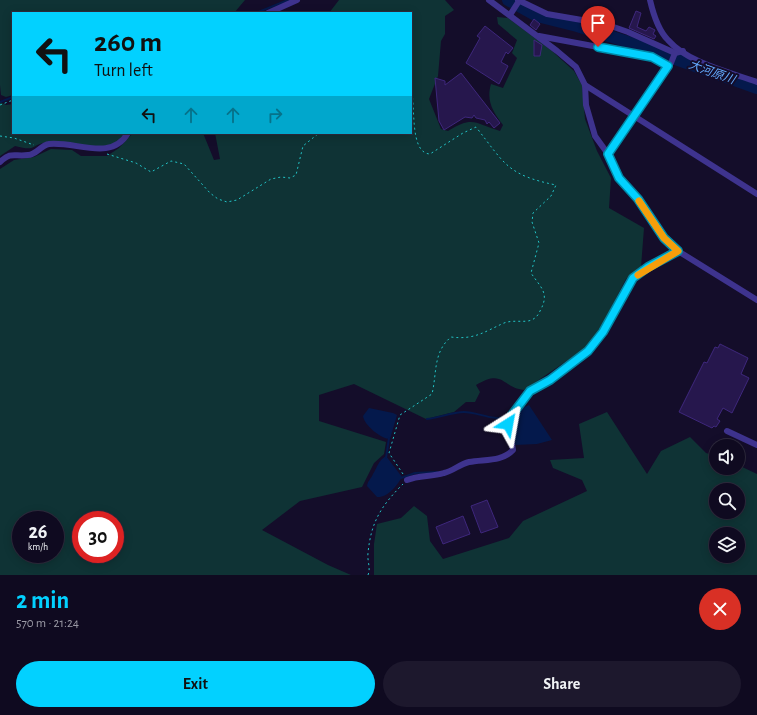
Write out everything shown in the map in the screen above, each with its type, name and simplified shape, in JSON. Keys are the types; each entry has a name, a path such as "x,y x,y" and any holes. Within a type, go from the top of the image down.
{"street":[{"path":"270,12 296,0"},
{"path":"490,0 576,67 586,85 757,194"},
{"path":"650,0 662,32 667,40 703,63 757,82"},
{"path":"510,16 517,3 547,14 611,26 675,53 683,51"},
{"path":"538,36 652,57 669,64"},
{"path":"608,154 635,116 675,53"},
{"path":"586,85 586,105 594,136 608,154 619,178 638,199 664,238 678,251 757,300"},
{"path":"0,162 9,155 29,155 48,144 108,149 120,144 127,134"},
{"path":"406,478 446,473 470,462 491,460 508,455 513,450 508,420 530,391 550,380 588,351 603,332 633,278 648,267 678,251"},
{"path":"727,431 757,445"}],"path":[{"path":"0,105 12,100"},
{"path":"368,575 370,571 368,554 374,522 406,478 389,453 400,415 432,394 435,381 436,362 445,342 451,337 474,338 506,323 529,320 538,316 546,297 531,273 539,243 532,222 533,213 551,196 556,185 534,181 517,173 507,166 476,127 463,133 430,154 424,154 420,150 415,133 412,100"},
{"path":"107,154 136,163 151,172 171,161 184,164 210,193 218,199 227,202 237,200 271,179 282,177 290,178 296,175 302,146 317,134"},
{"path":"0,136 14,138 40,148"}],"green space":[{"path":"0,0 245,0 235,12 12,12 12,95 6,97 1,95"},
{"path":"339,0 445,0 454,10 445,16 445,34 441,41 438,76 429,99 441,129 448,131 464,123 474,122 500,131 503,125 491,106 489,96 491,84 503,88 517,58 512,53 517,40 498,24 497,17 508,18 552,51 574,71 582,85 585,119 597,151 611,178 609,208 644,228 641,267 626,279 593,343 524,390 517,389 502,380 492,378 485,380 476,385 480,392 475,402 466,402 454,412 426,419 354,384 319,395 319,421 386,442 384,454 374,463 362,487 300,501 262,530 328,565 351,575 0,575 0,169 14,160 34,157 51,149 72,150 81,156 107,156 119,148 132,134 203,134 214,160 220,159 215,134 412,134 412,12 330,12"},
{"path":"0,102 6,105 12,104 12,134 125,134 119,141 110,145 89,146 47,142 30,148 15,146 0,156"},
{"path":"607,412 647,474 661,451 690,437 706,453 709,454 709,475 745,475 745,468 757,474 757,575 374,575 374,544 377,524 401,518 414,506 427,516 430,541 443,559 509,538 523,521 587,491 582,480 553,468 550,460 584,458 579,424"}],"water":[{"path":"529,405 552,440 537,444 515,445 510,421 521,409"},
{"path":"369,408 397,415 390,439 382,437 366,423 363,416"},
{"path":"386,456 402,477 395,488 384,496 377,497 367,486 380,462"}],"building":[{"path":"636,11 641,13 637,27 646,31 649,27 655,30 653,34 656,36 654,39 629,28"},
{"path":"534,19 540,24 536,30 530,25"},
{"path":"485,26 513,48 508,54 506,52 501,62 508,66 499,84 466,63 480,38 477,36"},
{"path":"534,40 542,45 540,56 534,56"},
{"path":"461,73 500,123 494,128 489,122 487,124 485,120 476,118 474,115 472,118 465,117 444,130 439,121 435,78 445,81 445,85"},
{"path":"720,344 748,358 741,374 749,378 732,413 723,408 717,419 720,421 716,427 714,426 712,428 679,412 704,362 707,363 715,347 718,348"},
{"path":"487,500 498,527 481,533 471,506"},
{"path":"463,516 470,534 443,544 436,527"}],"waterway":[{"path":"258,12 288,0"},
{"name":"大河原川","path":"508,0 537,16 577,26 625,41 757,88"},
{"path":"0,102 12,97"},
{"path":"616,302 627,280 631,277"},
{"path":"551,375 575,357"},
{"path":"427,419 464,412 497,418 508,416"},
{"path":"386,458 389,438"},
{"path":"401,478 415,473 437,472"}],"slow traffic":[{"path":"638,275 648,267 678,251 664,238 639,201"}],"route":[{"path":"508,424 508,420 522,404 530,391 550,380 588,351 603,332 633,278 648,267 678,251 664,238 638,199 619,178 608,154 632,118 635,116 664,69 668,66 652,57 598,47"}]}
